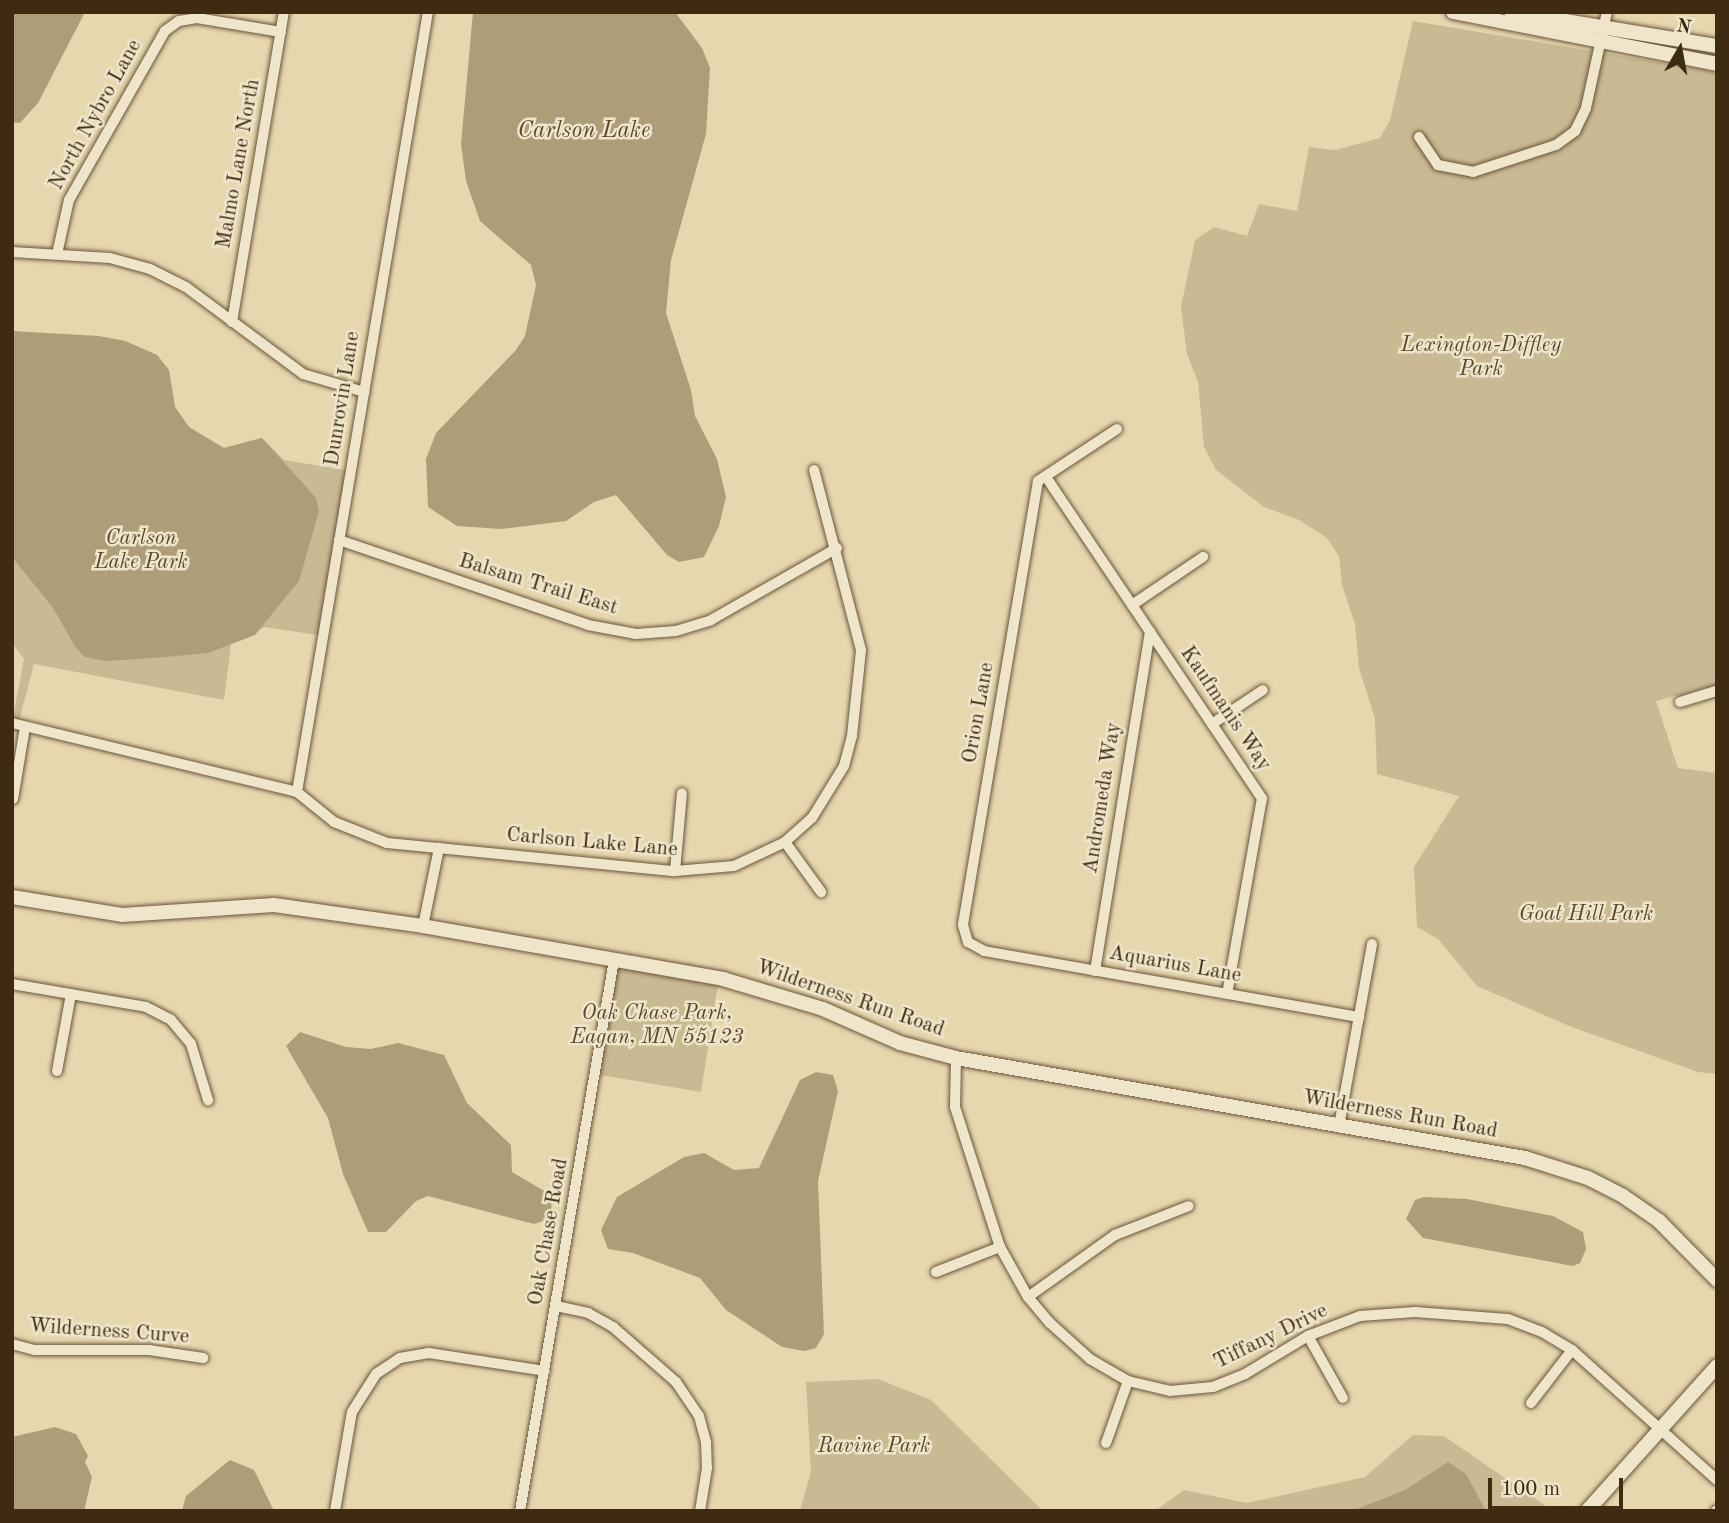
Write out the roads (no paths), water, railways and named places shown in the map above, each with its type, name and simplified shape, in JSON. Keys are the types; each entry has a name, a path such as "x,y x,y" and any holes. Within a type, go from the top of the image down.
{"street":[{"name":"Malmo Lane North","path":"232,322 284,12"},
{"name":"Dunrovin Lane","path":"296,792 428,12"},
{"path":"1453,12 1717,64"},
{"path":"1511,12 1606,20 1717,46"},
{"name":"North Nybro Lane","path":"57,254 69,200 165,30 179,21 197,18 281,32"},
{"path":"1419,137 1438,165 1473,172 1556,145 1575,131 1587,108 1606,20"},
{"path":"12,252 110,258 150,269 186,288 303,374 364,392"},
{"path":"1046,477 1117,429"},
{"name":"Carlson Lake Lane","path":"12,723 296,792 360,835 439,848 675,872 734,866 785,842 830,794 852,736 861,650 837,548 814,470"},
{"name":"Kaufmanis Way","path":"1046,477 1262,798 1227,994"},
{"name":"Orion Lane","path":"984,951 968,942 962,925 1038,481 1046,477"},
{"name":"Balsam Trail East","path":"339,540 587,625 636,634 676,631 711,620 837,548"},
{"path":"1132,605 1203,557"},
{"name":"Andromeda Way","path":"1095,971 1150,631"},
{"path":"1212,724 1264,690"},
{"path":"1680,702 1717,691"},
{"path":"13,799 25,727"},
{"path":"675,872 682,793"},
{"path":"785,842 821,892"},
{"path":"423,926 439,848"},
{"name":"Wilderness Run Road","path":"12,897 122,915 274,905 423,926 769,990 900,1043 956,1058 1525,1158 1588,1178 1659,1221 1717,1280"},
{"path":"1339,1126 1372,944"},
{"name":"Aquarius Lane","path":"984,951 1359,1017"},
{"name":"Oak Chase Road","path":"520,1511 614,960"},
{"path":"12,984 146,1007 171,1020 191,1044 208,1100"},
{"path":"57,1071 71,994"},
{"name":"Tiffany Drive","path":"956,1058 955,1107 1000,1247 1028,1297 1089,1358 1128,1381 1170,1391 1213,1387 1245,1374 1308,1336 1360,1316 1415,1311 1507,1320 1542,1332 1572,1350 1717,1480"},
{"path":"1028,1297 1115,1235 1189,1206"},
{"path":"936,1272 1000,1247"},
{"path":"556,1306 588,1313 613,1327 676,1382 699,1416 706,1442 708,1468 700,1511"},
{"path":"1308,1336 1343,1398"},
{"name":"Wilderness Curve","path":"12,1344 35,1350 149,1350 203,1358"},
{"path":"1531,1403 1572,1350"},
{"path":"335,1511 352,1412 376,1374 400,1358 429,1353 545,1371"},
{"path":"1587,1511 1717,1366"},
{"path":"1106,1443 1128,1381"}],"water":[{"path":"12,12 85,12 38,103 20,123 12,122"},
{"name":"Carlson Lake","path":"473,12 675,12 702,48 710,68 706,134 671,260 666,313 691,390 695,416 717,459 726,497 719,526 704,557 679,562 667,555 616,495 594,502 566,521 501,529 457,526 428,507 426,459 436,433 516,350 525,336 536,285 531,265 480,221 466,181 461,144"},
{"name":"Carlson Lake Park","path":"12,331 99,336 125,341 157,355 169,370 175,407 189,427 224,448 262,438 316,498 319,511 299,581 255,635 208,653 154,658 105,661 85,657 76,648 53,608 12,557"},
{"path":"300,1032 346,1047 371,1049 398,1043 444,1055 467,1103 511,1145 512,1172 551,1195 552,1218 534,1224 428,1196 416,1201 386,1232 368,1232 343,1174 328,1118 286,1046"},
{"path":"816,1072 833,1075 838,1091 818,1181 824,1334 816,1348 804,1351 782,1347 726,1310 700,1278 633,1253 608,1249 601,1230 617,1197 684,1157 704,1153 734,1170 759,1168 800,1080"},
{"path":"1424,1197 1467,1199 1553,1216 1583,1232 1586,1249 1580,1263 1573,1266 1423,1238 1406,1219 1415,1200"},
{"path":"55,1427 76,1434 88,1456 85,1462 92,1477 84,1511 12,1511 12,1437"},
{"path":"230,1460 254,1470 274,1511 182,1511 186,1496"},
{"path":"1448,1462 1466,1474 1486,1511 1352,1511 1405,1490"}],"park label":[{"name":"Lexington-Diffley Park","path":"1481,358"},
{"name":"Goat Hill Park","path":"1586,915"},
{"name":"Oak Chase Park, Eagan, MN 55123","path":"657,1026"},
{"name":"Ravine Park","path":"874,1447"}]}
